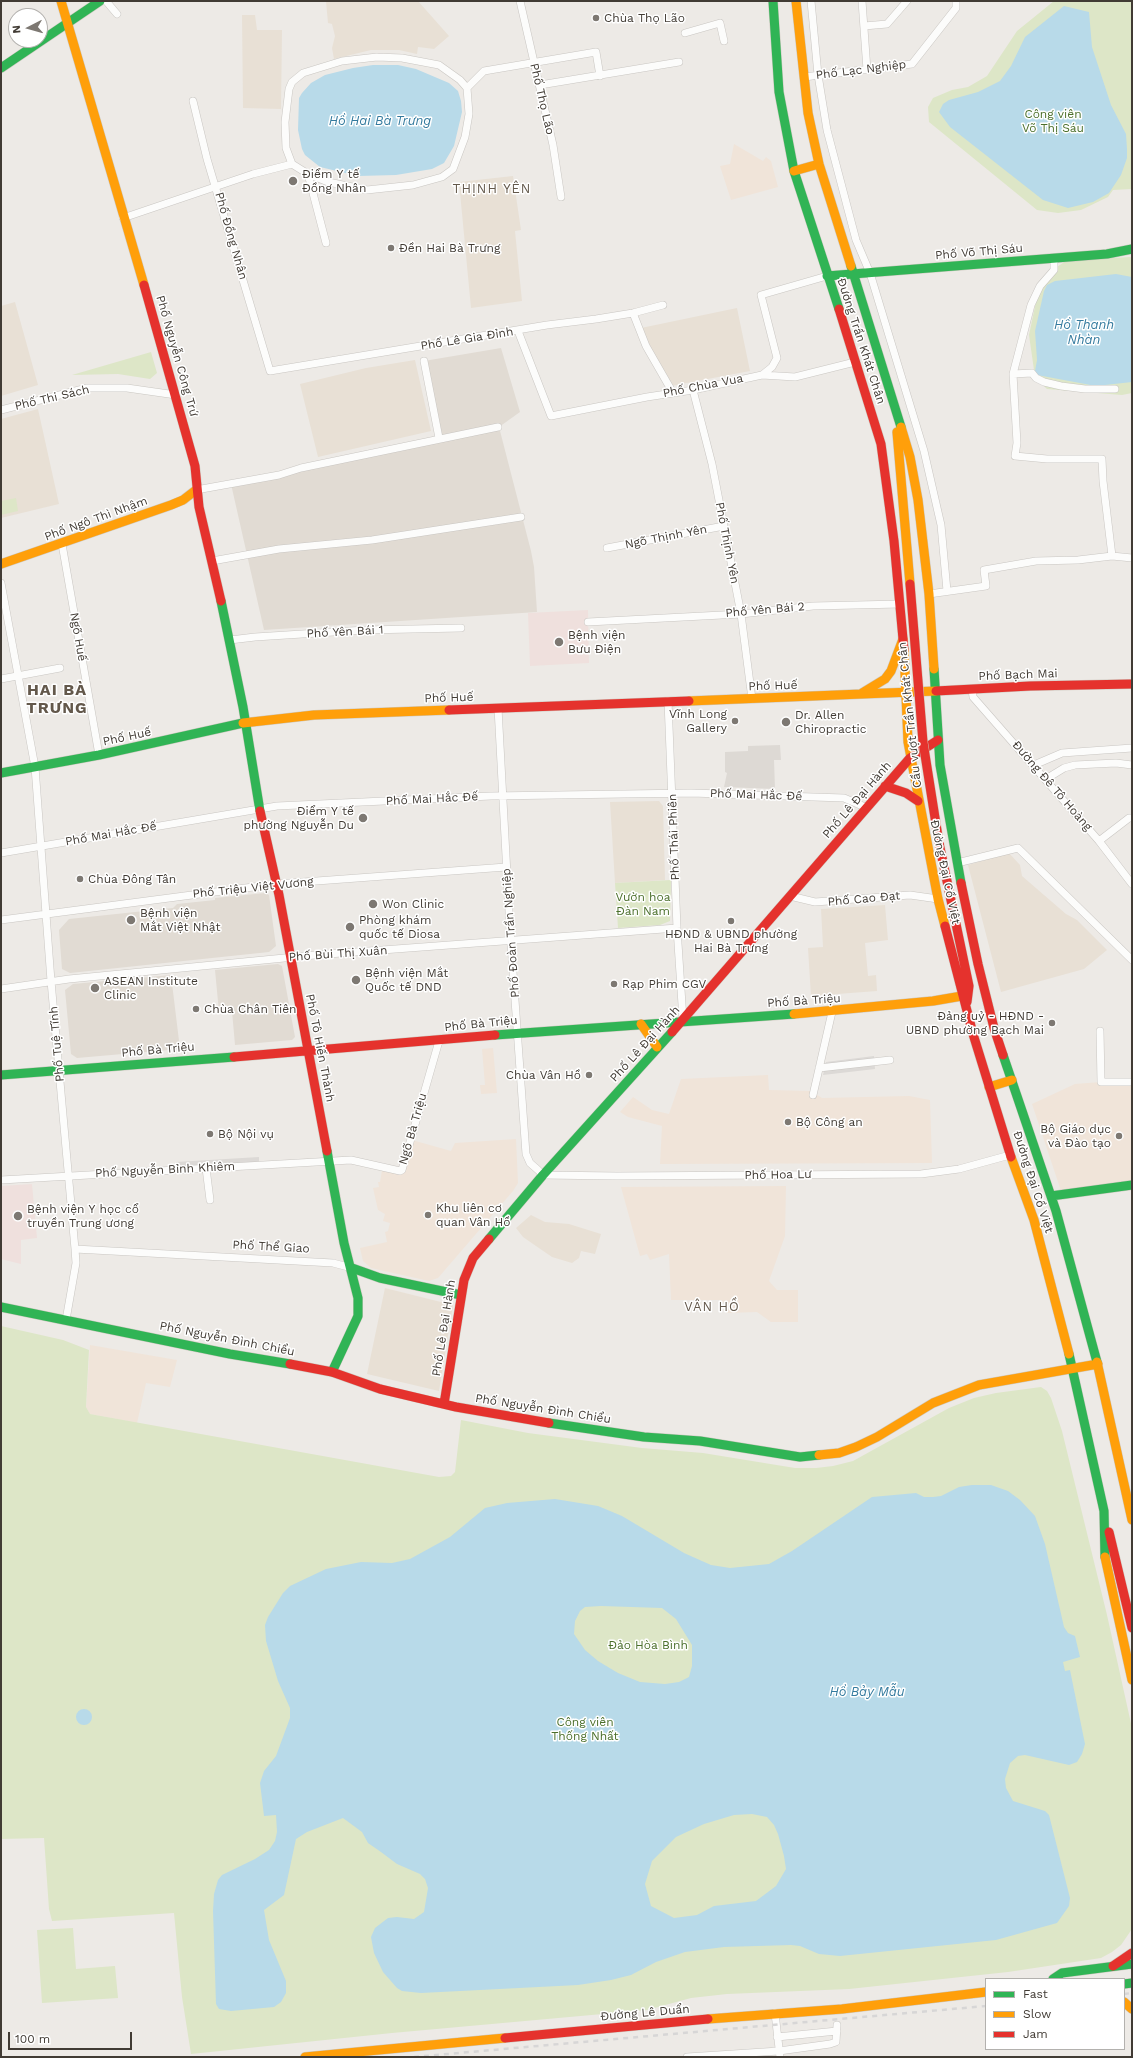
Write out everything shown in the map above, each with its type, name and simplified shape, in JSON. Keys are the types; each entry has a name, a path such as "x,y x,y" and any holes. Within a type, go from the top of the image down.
{"main road":[{"name":"Phố Nguyễn Công Trứ","path":"61,1 90,98 123,218 176,395 195,466 196,490 230,640 245,723"},
{"path":"1,68 100,1"},
{"name":"Đường Trần Khát Chân","path":"773,1 779,92 794,171 881,444 894,541 900,604 903,638 904,693"},
{"name":"Đường Trần Khát Chân","path":"796,1 808,113 819,164 910,457 918,500 929,594 935,691"},
{"path":"794,171 819,164"},
{"name":"Phố Võ Thị Sáu","path":"827,276 1107,254 1132,249"},
{"name":"Cầu vượt Trần Khát Chân","path":"895,411 904,500 906,541 925,762 936,828 969,986 967,1009"},
{"name":"Cầu vượt Trần Khát Chân","path":"881,444 892,471 906,541"},
{"name":"Phố Ngô Thì Nhậm","path":"1,564 62,544 184,500 196,490"},
{"path":"900,604 905,622 912,629 924,627 930,616"},
{"path":"859,695 885,679 891,671 903,638"},
{"name":"Phố Bạch Mai","path":"904,693 972,689 1132,684"},
{"name":"Đường Đại Cồ Việt","path":"935,691 938,740 944,792 978,964 994,1028 1051,1196 1098,1364 1132,1520"},
{"name":"Phố Huế","path":"1,773 99,755 245,723 314,715 904,693"},
{"name":"Đường Đại Cồ Việt","path":"904,693 910,758 938,899 962,996 989,1087 1010,1154 1034,1220 1072,1370 1104,1512 1104,1552 1132,1680"},
{"name":"Phố Tô Hiến Thành","path":"245,723 259,809 276,884 309,1050 344,1243 352,1268 358,1298 358,1316 332,1372"},
{"name":"Phố Lê Đại Hành","path":"444,1404 461,1295 466,1271 473,1258 543,1175 682,1020 866,807 910,758 938,740"},
{"path":"885,786 906,793 918,801 921,791 926,786 933,786 944,792"},
{"name":"Cầu vượt Trần Khát Chân","path":"948,886 965,934 978,964"},
{"name":"Phố Bà Triệu","path":"1,1075 682,1020 832,1012 933,1001 962,996"},
{"path":"641,1024 657,1047"},
{"path":"989,1087 1012,1080"},
{"path":"1051,1196 1132,1185"},
{"name":"Phố Thể Giao","path":"352,1268 380,1278 461,1295"},
{"name":"Phố Nguyễn Đình Chiểu","path":"1,1307 230,1354 332,1372 359,1383 444,1404 526,1419 644,1437 700,1441 785,1455 821,1456 839,1454 877,1437 934,1403 953,1394 979,1385 1072,1370 1098,1364"},
{"path":"1104,1512 1132,1628"},
{"path":"1110,1968 1132,1953"},
{"path":"1054,1978 1062,1973 1132,1964"},
{"name":"Đường Lê Duẩn","path":"305,2057 842,2008 985,1992"}],"street":[{"path":"106,1 117,14"},
{"name":"Phố Thọ Lão","path":"520,1 553,145 561,197"},
{"path":"810,1 818,75 827,130 856,240 870,273 924,451 941,525 947,591"},
{"path":"862,1 867,70"},
{"path":"864,26 887,24 907,1"},
{"name":"Phố Lạc Nghiệp","path":"804,77 912,64 956,8 956,1"},
{"path":"685,33 720,23 724,41"},
{"path":"467,88 484,71 534,63 539,60 596,52 600,76"},
{"path":"378,57 402,58 439,65 460,80 467,88 469,114 465,137 453,169 442,177 413,185 367,190 328,182 308,174 292,164 286,148 287,103 289,89 292,82 303,73 342,61 378,57"},
{"path":"540,85 679,62"},
{"name":"Phố Đồng Nhân","path":"193,101 208,159 270,371"},
{"path":"123,218 217,188 253,174 292,164"},
{"path":"308,174 326,243"},
{"path":"1054,258 1054,270 1040,286 1031,305 1013,374 1017,443 1015,456 1047,459 1102,459 1102,481 1112,556"},
{"path":"762,375 772,367 777,358 761,295 827,276"},
{"name":"Phố Lê Gia Đỉnh","path":"270,371 518,330 633,313 663,305"},
{"path":"633,313 646,346 673,393"},
{"name":"Phố Chùa Vua","path":"518,330 551,416 693,390 762,375 795,376 855,362"},
{"path":"424,361 433,400 439,438"},
{"path":"1013,374 1032,373 1036,378 1062,386 1085,389 1115,389"},
{"name":"Phố Thi Sách","path":"1,410 87,388 127,388 176,395"},
{"name":"Phố Thịnh Yên","path":"693,390 712,464 741,614 752,699"},
{"path":"196,490 279,475 301,468 425,443 439,438 498,427"},
{"path":"212,561 279,549 372,540 521,517"},
{"name":"Ngõ Thịnh Yên","path":"607,548 724,526"},
{"name":"Ngõ Huế","path":"62,544 99,755"},
{"path":"929,594 986,586 984,570 1036,562 1078,560 1112,556 1132,558"},
{"name":"Phố Tuệ Tĩnh","path":"1,583 4,613 18,676 35,767 51,981 76,1262 66,1320"},
{"name":"Phố Yên Bái 2","path":"588,622 741,614 813,606 900,604"},
{"name":"Phố Yên Bái 1","path":"230,640 365,630 461,628"},
{"path":"1,679 60,668"},
{"name":"Đường Đê Tô Hoàng","path":"972,689 973,696 1099,840 1132,884"},
{"name":"Phố Thái Phiên","path":"668,701 682,1020"},
{"name":"Phố Đoàn Trần Nghiệp","path":"498,708 506,867 526,1154 530,1164 543,1175"},
{"path":"1034,765 1062,752 1132,748"},
{"path":"1046,779 1064,768 1076,765 1132,764"},
{"name":"Phố Mai Hắc Đế","path":"1,853 276,806 503,797 673,793 844,798 866,807"},
{"path":"1099,840 1129,818 1132,818"},
{"path":"957,863 1018,848 1132,960"},
{"name":"Phố Triệu Việt Vương","path":"1,920 276,884 506,867"},
{"name":"Phố Cao Đạt","path":"790,896 816,902 910,895 938,899"},
{"name":"Phố Bùi Thị Xuân","path":"1,989 51,981 290,957 677,928"},
{"path":"813,1095 832,1012"},
{"path":"1100,1031 1101,1082 1132,1082"},
{"name":"Ngõ Bà Triệu","path":"329,1161 351,1160 400,1171 402,1170 439,1040"},
{"path":"819,1068 890,1060"},
{"name":"Phố Hoa Lư","path":"543,1175 689,1176 922,1174 959,1169 1010,1154"},
{"name":"Phố Nguyễn Bỉnh Khiêm","path":"1,1180 329,1161"},
{"path":"206,1168 210,1200"},
{"name":"Phố Thể Giao","path":"75,1249 333,1263 352,1268"},
{"path":"775,2013 779,2054"},
{"path":"687,2057 779,2054 836,2042 837,2028 777,2037"}],"shaded area":[{"path":"326,1 418,1 449,36 434,49 418,47 417,54 399,50 371,50 334,59 332,48 335,36 332,24 328,23"},
{"path":"242,15 255,15 257,30 282,30 281,109 243,108"},
{"path":"734,144 763,161 766,157 771,161 778,187 731,200 720,166 730,164"},
{"path":"513,176 521,230 515,231 522,301 471,308 459,182"},
{"path":"15,302 38,385 1,396 1,306"},
{"path":"737,308 750,371 671,386 641,328"},
{"path":"501,348 520,412 499,427 531,551 534,567 537,612 264,630 231,484 439,438 424,361"},
{"path":"415,360 431,431 318,457 300,384 366,368"},
{"path":"38,409 59,504 1,518 1,419"},
{"name":"Bệnh viện Bưu Điện","path":"588,610 589,663 530,666 528,613"},
{"path":"780,745 781,760 774,760 775,789 724,787 727,773 725,772 725,752 748,751 748,746"},
{"path":"659,801 663,806 665,880 615,883 610,802"},
{"path":"1009,853 1020,865 1022,876 1066,914 1077,920 1107,950 1084,969 1001,992 968,865"},
{"path":"265,893 269,895 276,946 269,952 70,973 62,969 59,930 69,919 173,908 177,904 215,900 215,898"},
{"path":"885,905 888,940 865,943 868,976 876,975 877,991 811,996 808,948 823,947 821,909"},
{"path":"278,964 282,966 295,1037 292,1040 235,1045 232,1011 219,1012 215,970"},
{"path":"171,975 180,1049 77,1058 71,1054 65,990 73,984"},
{"path":"493,1048 497,1093 481,1094 480,1085 485,1085 482,1049"},
{"path":"874,1056 875,1069 823,1075 826,1062"},
{"name":"Bộ Công an","path":"768,1075 769,1090 811,1091 822,1098 909,1096 930,1100 932,1163 660,1164 662,1126 628,1117 620,1112 633,1097 652,1110 669,1114 681,1079"},
{"path":"1132,1082 1132,1185 1062,1194 1032,1104 1075,1084"},
{"path":"516,1139 518,1183 513,1191 438,1278 429,1281 371,1268 363,1261 360,1248 387,1242 385,1232 388,1231 390,1223 383,1221 385,1214 378,1210 373,1188 379,1187 378,1182 380,1182 382,1170 403,1174 412,1140 451,1151 455,1143"},
{"path":"259,1157 259,1163 176,1168 176,1162"},
{"name":"Bệnh viện Y học cổ truyền Trung ương","path":"32,1184 37,1238 21,1240 21,1264 1,1259 1,1186"},
{"path":"786,1186 785,1236 769,1281 777,1290 798,1290 798,1322 771,1322 757,1312 727,1313 727,1306 721,1300 671,1300 669,1254 650,1260 647,1254 640,1256 621,1187"},
{"path":"531,1215 545,1222 569,1224 601,1234 595,1254 581,1251 579,1258 572,1263 552,1257 523,1237 516,1228"},
{"path":"385,1288 453,1305 439,1391 367,1374"},
{"path":"90,1345 177,1360 170,1387 146,1383 137,1423 90,1414 86,1407"}],"green space":[{"name":"Công viên Võ Thị Sáu","path":"1054,1 1132,1 1132,189 1113,190 1108,197 1081,210 1058,213 1037,210 929,122 928,107 933,98 952,90 968,87 987,76 1017,31"},
{"name":"Hồ Thanh Nhàn","path":"1132,258 1132,393 1122,395 1047,389 1035,377 1029,335 1038,292 1049,272 1066,261"},
{"path":"151,352 157,373 150,379 118,374 72,375"},
{"path":"16,498 18,511 1,515 1,501"},
{"name":"Vườn hoa Đàn Nam","path":"671,880 670,921 660,925 618,928 615,883"},
{"name":"Công viên Thống Nhất","path":"1,1326 63,1340 89,1350 86,1407 90,1414 439,1477 451,1476 455,1472 461,1420 528,1433 642,1448 703,1453 795,1468 816,1468 853,1461 949,1408 974,1398 996,1393 1041,1387 1047,1391 1051,1398 1062,1431 1107,1615 1132,1728 1132,1929 1121,1945 1101,1958 1008,1972 849,1989 727,1994 691,1998 647,2010 392,2033 191,2054 182,1997 174,1913 52,1921 49,1909 44,1838 1,1839"},
{"path":"73,1928 76,1969 115,1966 118,1998 42,2003 37,1930"}],"water":[{"name":"Công viên Võ Thị Sáu","path":"1064,6 1089,12 1092,47 1111,105 1126,134 1127,149 1127,158 1121,175 1109,193 1093,202 1068,208 1043,200 950,127 939,112 943,104 949,100 978,92 1000,81 1011,66 1025,37"},
{"name":"Hồ Hai Bà Trưng","path":"373,65 398,65 416,69 449,83 458,91 462,112 454,146 444,163 432,169 396,175 358,176 320,167 305,155 302,149 298,130 299,98 302,93 311,83 325,75"},
{"name":"Hồ Thanh Nhàn","path":"1116,274 1132,277 1132,382 1096,386 1037,375 1035,371 1037,360 1035,331 1044,291 1047,285 1055,281"},
{"name":"Hồ Bảy Mẫu","path":"991,1485 1008,1491 1020,1500 1035,1516 1045,1544 1064,1627 1068,1633 1075,1636 1080,1657 1063,1662 1065,1671 1070,1670 1085,1744 1082,1754 1077,1762 1069,1765 1025,1755 1018,1756 1010,1763 1005,1779 1006,1788 1013,1801 1045,1811 1049,1815 1070,1898 1069,1906 1057,1923 996,1940 840,1956 819,1954 800,1946 791,1945 724,1947 685,1952 656,1962 631,1975 611,1980 578,1985 421,1993 402,1991 397,1988 383,1972 374,1953 371,1937 375,1928 388,1918 397,1917 414,1919 424,1912 428,1888 425,1879 420,1874 397,1864 368,1843 362,1832 343,1818 307,1832 296,1839 284,1895 264,1910 269,1940 286,1981 286,1993 281,2002 274,2007 231,2011 219,2009 216,2004 213,1911 214,1894 218,1880 222,1875 255,1859 269,1850 275,1841 277,1832 276,1815 264,1816 260,1783 264,1771 276,1756 290,1718 290,1708 278,1681 266,1641 265,1625 268,1617 283,1593 290,1586 326,1569 361,1562 392,1563 410,1559 450,1537 485,1508 507,1503 555,1499 598,1506 622,1516 684,1553 711,1565 730,1568 769,1564 792,1551 872,1497 916,1493 924,1497 933,1497 941,1496 959,1487","holes":["601,1606 662,1608 676,1619 692,1645 692,1666 689,1677 679,1682 665,1684 640,1682 618,1673 598,1661 585,1650 574,1634 575,1621 580,1611 585,1607","752,1814 767,1817 774,1825 778,1834 786,1869 776,1886 756,1901 714,1906 697,1915 674,1918 651,1906 645,1884 652,1861 676,1837 704,1824 734,1815"]},
{"path":"84,1709 91,1714 92,1717 87,1724 84,1725 77,1720 76,1717 81,1710"}],"railway":[{"path":"1125,1994 1132,1993"},
{"path":"414,2057 985,2006"}],"traffic: fast":[{"path":"1,68 100,1"},
{"path":"773,1 779,92 794,171 839,309"},
{"path":"827,276 1107,254 1132,249"},
{"path":"851,266 901,427"},
{"path":"221,601 243,707 260,811"},
{"path":"934,669 940,765 961,883"},
{"path":"1,773 99,755 243,723"},
{"path":"495,1035 794,1014"},
{"path":"489,1239 543,1175 672,1032"},
{"path":"1003,1055 1056,1211 1097,1362"},
{"path":"1,1075 234,1057"},
{"path":"327,1151 344,1243 358,1298 358,1316 332,1372"},
{"path":"1051,1196 1132,1185"},
{"path":"352,1268 380,1278 461,1295"},
{"path":"1,1307 230,1354 290,1364"},
{"path":"1069,1354 1104,1511 1105,1557"},
{"path":"549,1423 644,1437 700,1441 800,1457 819,1455"},
{"path":"1054,1978 1062,1973 1132,1964"},
{"path":"1125,1984 1132,1983"}],"traffic: slow":[{"path":"61,1 144,285"},
{"path":"796,1 808,113 819,164 851,266"},
{"path":"794,171 819,164"},
{"path":"901,427 910,457 918,500 929,594 934,669"},
{"path":"897,432 910,584"},
{"path":"1,564 171,505 183,500 196,490"},
{"path":"862,693 885,679 891,671 903,639"},
{"path":"904,650 908,742 938,899 945,926"},
{"path":"689,701 936,691"},
{"path":"243,723 314,715 449,710"},
{"path":"794,1014 933,1001 962,996"},
{"path":"641,1024 657,1047"},
{"path":"989,1087 1012,1080"},
{"path":"1011,1157 1034,1220 1069,1354"},
{"path":"1097,1362 1132,1520"},
{"path":"819,1455 839,1453 856,1447 877,1437 933,1403 979,1385 1098,1364"},
{"path":"1105,1557 1132,1680"},
{"path":"708,2019 842,2009 985,1992"},
{"path":"1125,2003 1132,2009"},
{"path":"305,2057 505,2038"}],"traffic: jam":[{"path":"144,285 195,466 199,507 221,601"},
{"path":"839,309 881,444 894,541 904,650"},
{"path":"910,584 923,742 939,843"},
{"path":"936,691 1030,686 1132,684"},
{"path":"449,710 689,701"},
{"path":"672,1032 910,758 938,740"},
{"path":"885,786 906,793 918,801"},
{"path":"260,811 279,895 327,1151"},
{"path":"939,843 969,986 967,1002"},
{"path":"961,883 978,964 994,1028 1003,1055"},
{"path":"945,926 973,1034 1011,1157"},
{"path":"234,1057 495,1035"},
{"path":"444,1404 464,1280 473,1258 489,1239"},
{"path":"290,1364 332,1372 380,1389 456,1407 549,1423"},
{"path":"1109,1532 1132,1628"},
{"path":"1113,1966 1132,1953"},
{"path":"505,2038 708,2019"}],"place":[{"name":"Chùa Thọ Lão","path":"596,18"},
{"name":"Điểm Y tế Đồng Nhân","path":"293,181"},
{"name":"Đền Hai Bà Trưng","path":"391,248"},
{"name":"Bệnh viện Bưu Điện","path":"559,642"},
{"name":"Vĩnh Long Gallery","path":"735,721"},
{"name":"Dr. Allen Chiropractic","path":"786,722"},
{"name":"Điểm Y tế phường Nguyễn Du","path":"363,818"},
{"name":"Chùa Đông Tân","path":"80,879"},
{"name":"Won Clinic","path":"373,904"},
{"name":"Bệnh viện Mắt Việt Nhật","path":"131,920"},
{"name":"HĐND & UBND phường Hai Bà Trưng","path":"731,921"},
{"name":"Phòng khám quốc tế Diosa","path":"350,927"},
{"name":"Bệnh viện Mắt Quốc tế DND","path":"356,980"},
{"name":"Rạp Phim CGV","path":"614,984"},
{"name":"ASEAN Institute Clinic","path":"95,988"},
{"name":"Chùa Chân Tiên","path":"196,1009"},
{"name":"Đảng uỷ - HĐND - UBND phường Bạch Mai","path":"1052,1023"},
{"name":"Chùa Vân Hồ","path":"589,1075"},
{"name":"Bộ Công an","path":"788,1122"},
{"name":"Bộ Nội vụ","path":"210,1134"},
{"name":"Bộ Giáo dục và Đào tạo","path":"1119,1136"},
{"name":"Khu liên cơ quan Vân Hồ","path":"428,1215"},
{"name":"Bệnh viện Y học cổ truyền Trung ương","path":"18,1216"}],"district":[{"name":"THỊNH YÊN","path":"492,189"},
{"name":"HAI BÀ TRƯNG","path":"57,699"},
{"name":"VÂN HỒ","path":"712,1307"}],"park label":[{"name":"Đảo Hòa Bình","path":"648,1645"}]}
